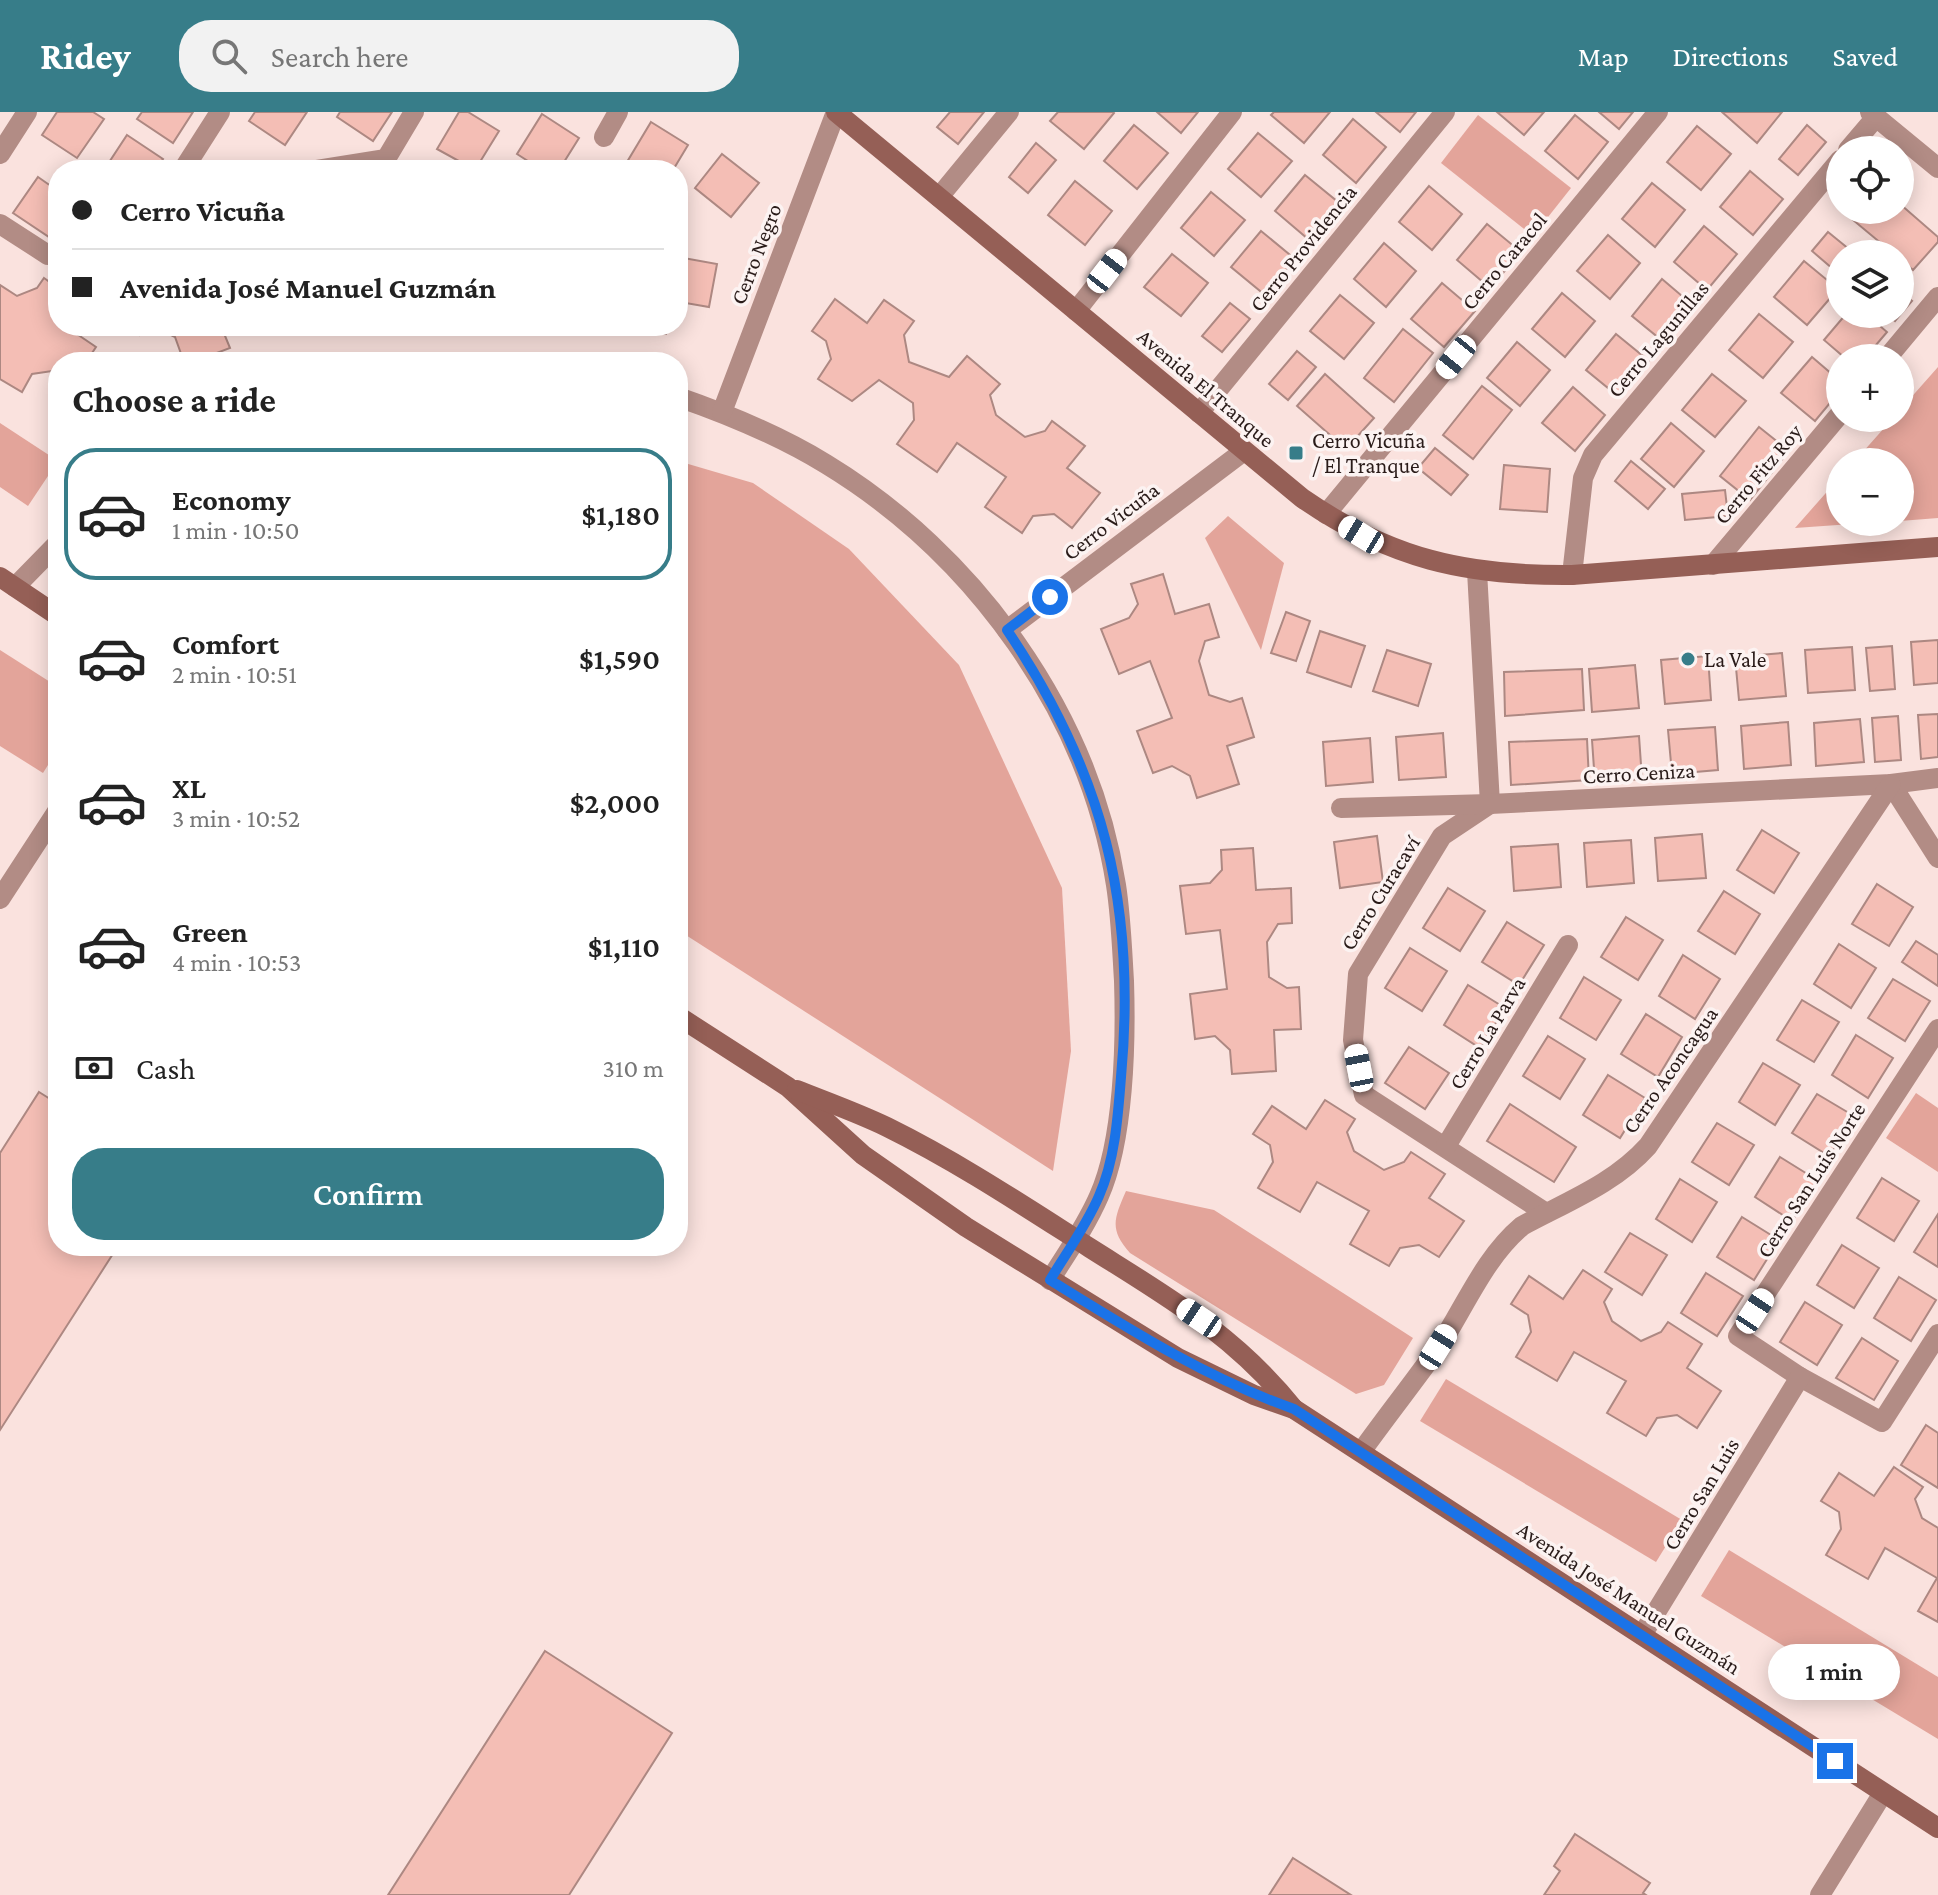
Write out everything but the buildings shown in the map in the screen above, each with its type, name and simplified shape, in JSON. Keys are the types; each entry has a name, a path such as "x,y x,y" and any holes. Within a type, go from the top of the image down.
{"street":[{"path":"0,154 27,112"},
{"path":"189,160 220,112"},
{"path":"380,160 386,159 414,112"},
{"path":"604,137 618,112"},
{"name":"Avenida El Tranque","path":"836,112 1244,451 1326,514 1361,535 1399,552 1477,571 1524,576 1938,547"},
{"name":"Cerro Negro","path":"722,412 836,112"},
{"path":"939,197 1009,112"},
{"path":"1076,311 1232,112"},
{"name":"Cerro Providencia","path":"1199,413 1445,112"},
{"name":"Cerro Caracol","path":"1326,514 1658,112"},
{"path":"1858,136 1873,114 1938,168"},
{"name":"Cerro Lagunillas","path":"1572,575 1583,478 1593,455 1826,177"},
{"path":"0,224 48,255"},
{"path":"1899,344 1938,297"},
{"path":"688,400 776,436 815,458 876,498 924,538 968,582 1007,630 1039,679 1067,731 1088,780 1116,884 1125,1003 1118,1108 1111,1155 1100,1194 1050,1280"},
{"name":"Cerro Fitz Roy","path":"1713,565 1826,431"},
{"name":"Cerro Vicuña","path":"1007,630 1244,451"},
{"path":"48,551 8,582 48,609"},
{"path":"1477,571 1490,804"},
{"name":"Cerro Ceniza","path":"1341,808 1490,804 1891,784 1938,778"},
{"path":"1891,784 1938,858"},
{"name":"Cerro Aconcagua","path":"1361,1452 1438,1347 1508,1238 1522,1226 1615,1176 1632,1164 1648,1146 1891,784"},
{"name":"Cerro Curacaví","path":"1490,804 1442,836 1358,974 1353,1040 1364,1095 1546,1213"},
{"path":"0,899 7,873 48,822"},
{"name":"Cerro La Parva","path":"1446,1146 1568,945"},
{"name":"Avenida José Manuel Guzmán","path":"688,1022 788,1087 825,1122 895,1179 1050,1280 1178,1358 1254,1395 1294,1409 1883,1793 1936,1822"},
{"name":"Cerro San Luis Norte","path":"1800,1377 1738,1336 1938,1029"},
{"name":"Avenida José Manuel Guzmán","path":"788,1087 884,1126 931,1150 1076,1239 1218,1331 1252,1360 1294,1409"},
{"path":"1800,1377 1882,1422 1938,1334"},
{"name":"Cerro San Luis","path":"1642,1635 1800,1377"},
{"path":"1820,1895 1883,1793"}],"shaded area":[{"path":"1478,115 1571,188 1533,236 1441,163"},
{"path":"1938,367 1938,518 1914,520 1914,448 1866,448 1881,432 1914,432 1914,394"},
{"path":"0,423 48,454 48,476 28,506 0,487"},
{"path":"688,464 753,483 849,549 959,665 1062,888 1071,1051 1053,1171 688,936"},
{"path":"1826,493 1826,526 1795,528"},
{"path":"1228,516 1284,563 1261,650 1205,538"},
{"path":"0,650 48,681 48,765 43,773 0,746"},
{"path":"1916,1093 1938,1108 1938,1172 1886,1138"},
{"path":"1126,1191 1214,1210 1413,1338 1384,1385 1356,1394 1130,1253 1116,1230"},
{"path":"1446,1379 1682,1520 1656,1562 1420,1421"},
{"path":"1729,1550 1938,1677 1938,1739 1701,1596"}],"place":[{"name":"Cerro Vicuña / El Tranque","path":"1296,453"},
{"name":"La Vale","path":"1688,659"}],"route":[{"path":"1050,597 1007,630 1039,679 1067,731 1088,780 1116,884 1125,1003 1123,1056 1111,1155 1100,1194 1050,1280 1215,1378 1294,1409 1835,1761"}]}
